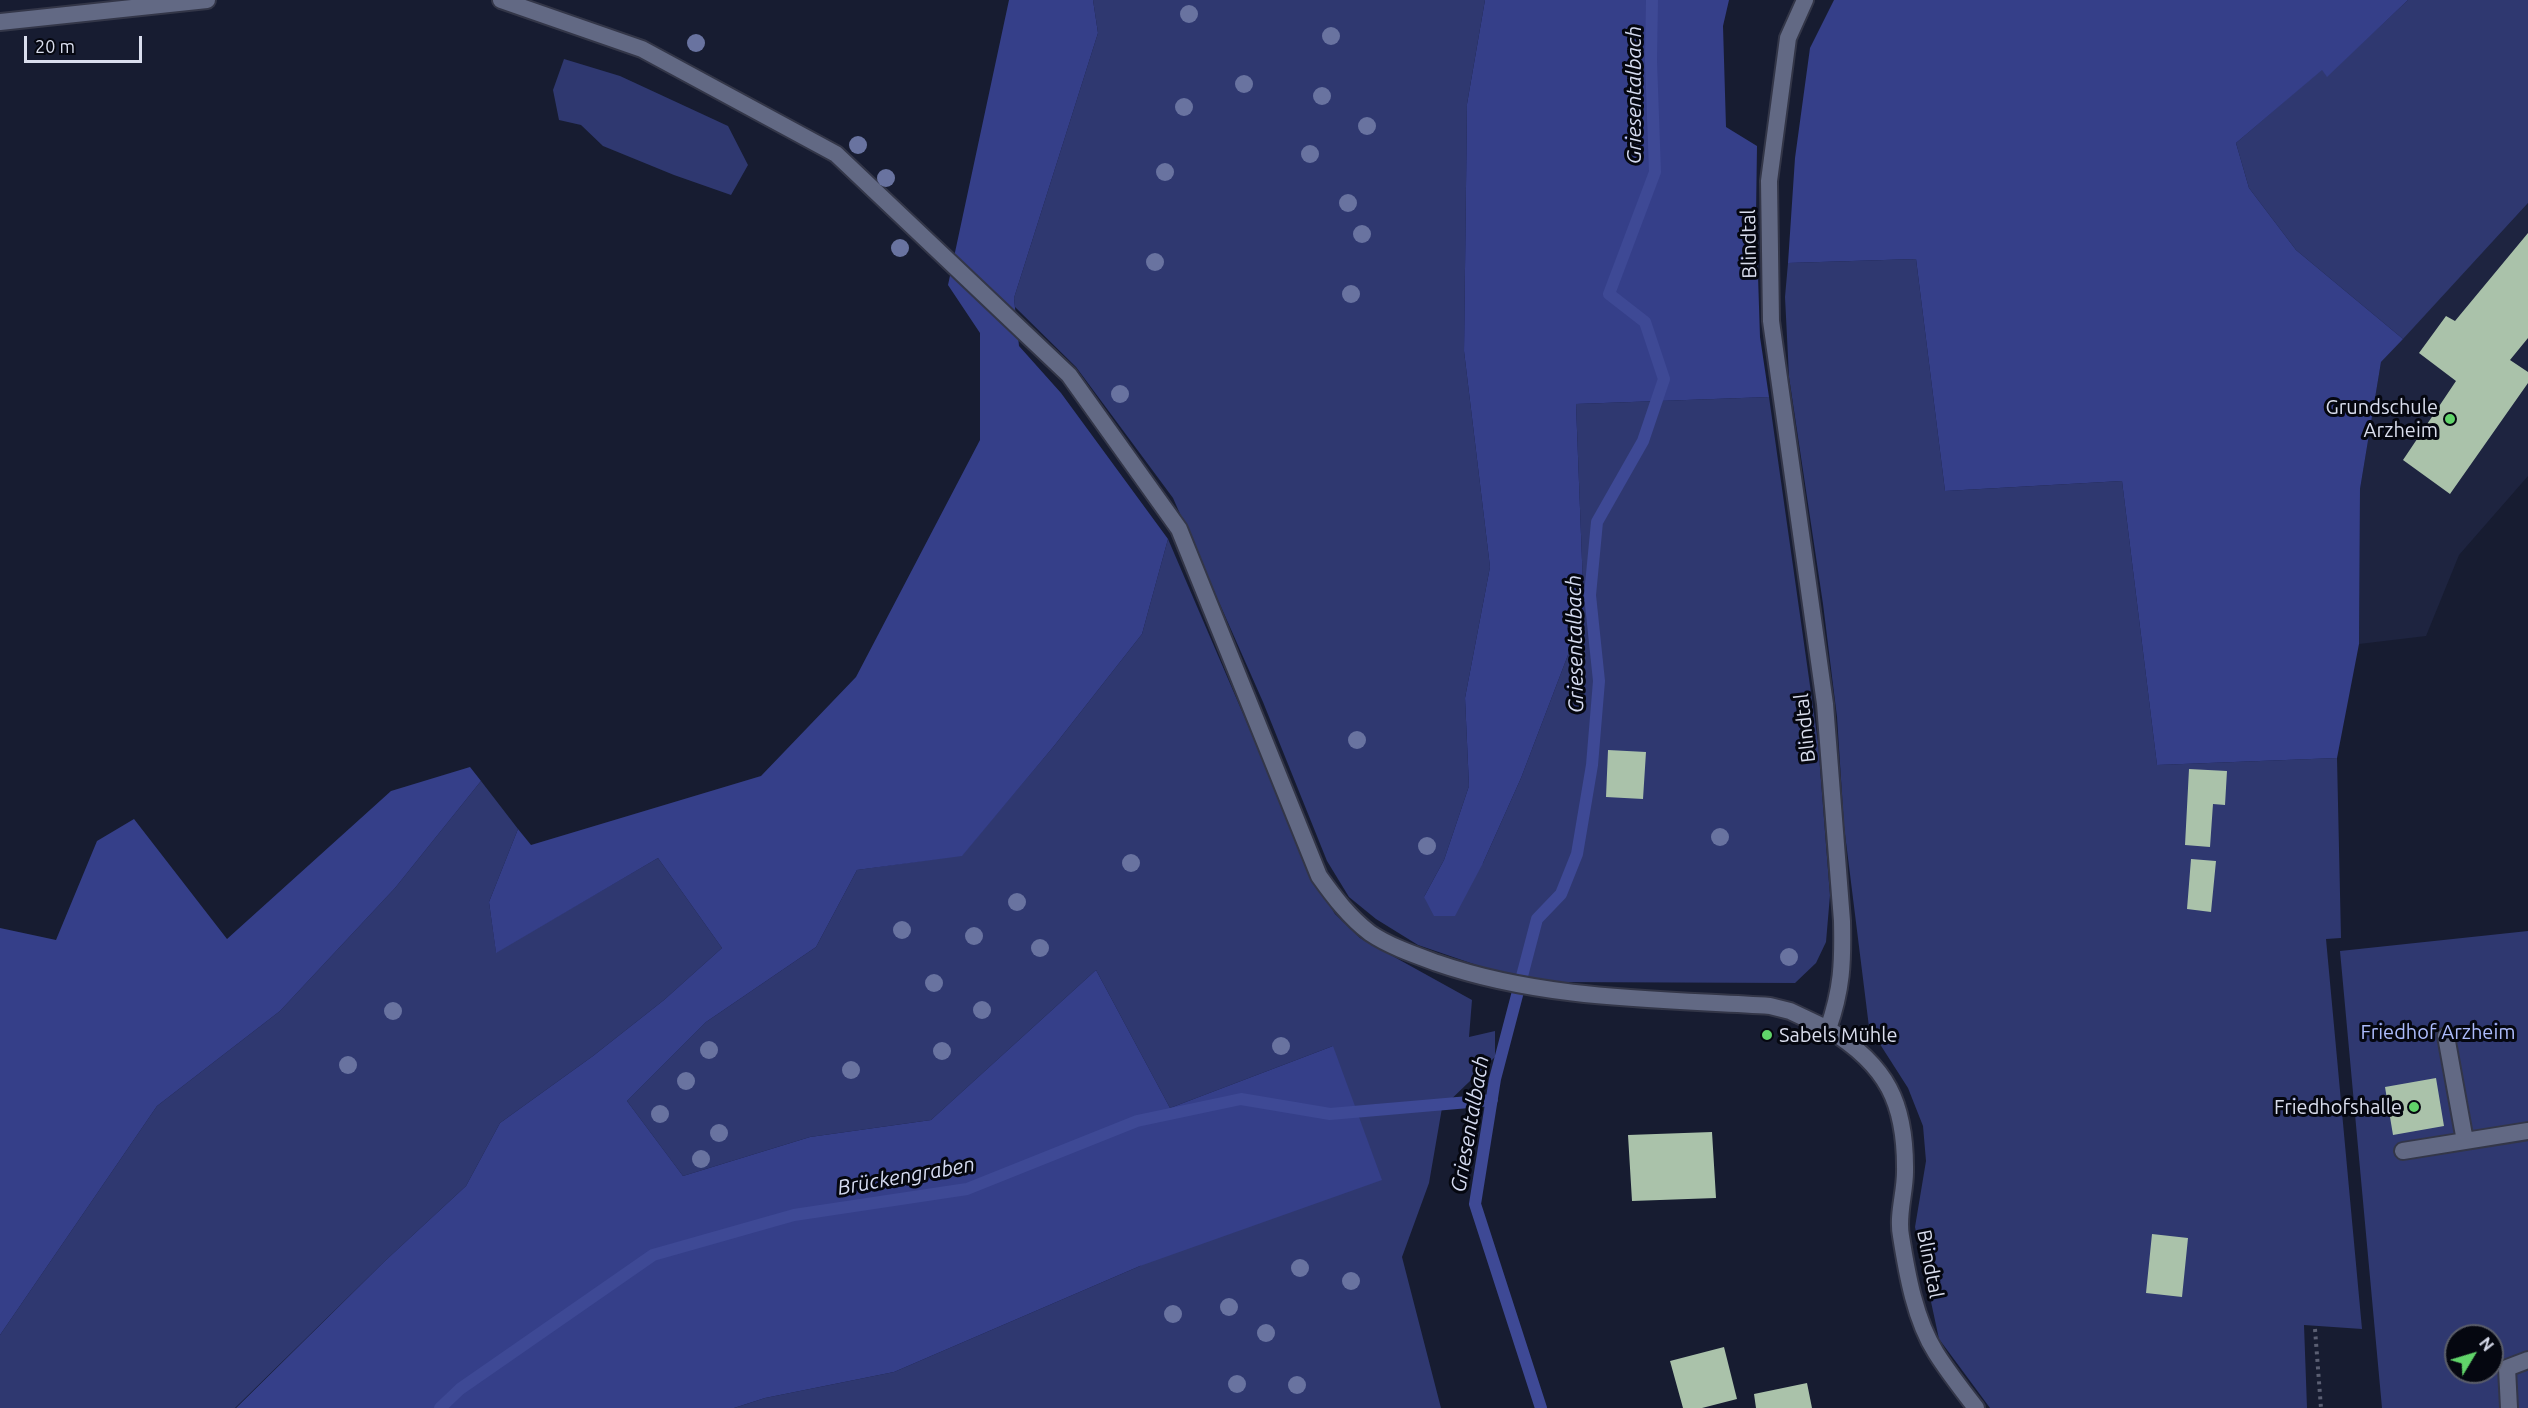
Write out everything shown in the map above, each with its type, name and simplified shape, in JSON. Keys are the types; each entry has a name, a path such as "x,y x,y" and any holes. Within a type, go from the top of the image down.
{"street":[{"path":"0,22 207,0"},
{"path":"501,0 642,50 836,154 1069,375 1179,529 1319,876 1345,911 1372,934 1418,956 1459,970 1536,988 1590,995 1770,1006 1790,1011 1828,1029"},
{"name":"Blindtal","path":"1805,0 1788,38 1769,181 1771,321 1825,704 1843,957 1842,982 1828,1029 1850,1042 1868,1059 1883,1076 1895,1097 1904,1140 1905,1173 1900,1232 1920,1318 1935,1351 1976,1408"},
{"path":"2446,1036 2465,1141"},
{"path":"2403,1151 2528,1131"},
{"path":"2509,1408 2507,1368 2528,1360"}],"path":[{"path":"2315,1329 2321,1408"}],"shaded area":[{"path":"1009,0 1093,0 1098,33 1014,298 1019,346 1061,393 1168,539 1142,634 1054,746 962,856 857,870 816,947 706,1022 627,1101 683,1176 810,1137 931,1120 1096,970 1170,1108 1333,1046 1382,1180 1140,1266 894,1372 765,1398 734,1408 236,1408 385,1261 466,1186 500,1123 593,1056 664,1000 722,948 658,858 496,953 489,902 518,829 531,845 761,776 856,677 980,440 980,333 948,285"},
{"path":"1485,0 1729,0 1723,26 1726,127 1757,146 1756,215 1760,337 1769,397 1576,404 1584,613 1521,778 1483,863 1455,916 1434,916 1424,897 1444,860 1469,786 1465,698 1490,567 1464,351 1467,104"},
{"path":"1834,0 2408,0 2327,77 2322,70 2236,143 2249,188 2296,250 2403,339 2381,362 2360,489 2359,644 2337,758 2157,765 2122,481 1945,491 1916,259 1788,263 1795,158 1810,48"},
{"name":"Grundschule Arzheim","path":"2528,203 2528,476 2459,555 2426,636 2359,644 2360,489 2381,362"},
{"path":"470,767 481,781 395,888 280,1011 157,1106 0,1335 0,928 56,940 97,841 134,819 227,939 391,791"}],"green space":[{"path":"1093,0 1485,0 1467,104 1464,351 1490,567 1465,698 1469,786 1444,860 1424,897 1483,863 1521,778 1584,613 1576,404 1769,397 1818,742 1830,895 1826,942 1816,963 1795,983 1550,982 1491,970 1418,945 1376,919 1349,897 1327,861 1263,702 1173,498 1076,367 1015,307 1014,298 1098,33"},
{"path":"2408,0 2528,0 2528,203 2403,339 2296,250 2249,188 2236,143 2322,69 2327,76"},
{"path":"564,59 620,76 728,126 748,165 731,195 603,146 581,125 559,120 553,90"},
{"path":"1916,259 1945,491 2122,481 2157,765 2337,758 2341,938 2326,939 2362,1329 2304,1325 2307,1408 1990,1408 1939,1339 1915,1227 1926,1161 1923,1126 1908,1088 1869,1027 1844,826 1837,717 1823,604 1789,377 1785,297 1788,263"},
{"path":"1168,539 1314,879 1335,914 1360,938 1472,1000 1469,1037 1495,1031 1495,1057 1442,1108 1429,1183 1402,1257 1441,1408 734,1408 765,1398 894,1372 1140,1266 1333,1046 1170,1108 1096,970 931,1120 810,1137 683,1176 627,1101 706,1022 816,947 857,870 962,855 1054,746 1142,634"},
{"path":"481,781 518,829 489,902 496,952 658,858 722,948 664,1000 593,1056 500,1123 466,1186 385,1261 235,1408 0,1408 0,1335 157,1106 280,1011 395,888"},
{"name":"Friedhof Arzheim","path":"2528,931 2528,1408 2382,1408 2340,951"}],"building":[{"path":"2528,233 2528,338 2510,360 2528,372 2528,383 2450,494 2403,460 2456,381 2419,353 2446,316 2455,321"},
{"path":"1608,750 1646,752 1643,799 1606,797"},
{"path":"2189,769 2227,771 2225,805 2213,804 2210,847 2185,845"},
{"path":"2191,859 2216,861 2211,912 2187,909"},
{"name":"Friedhofshalle","path":"2436,1078 2444,1126 2393,1135 2385,1087"},
{"path":"1712,1132 1716,1198 1632,1201 1628,1135"},
{"path":"2152,1234 2188,1238 2182,1297 2146,1293"},
{"path":"1724,1347 1737,1399 1702,1408 1683,1408 1670,1361"},
{"path":"1807,1383 1812,1408 1756,1408 1754,1394"}],"waterway":[{"name":"Griesentalbach","path":"1541,1408 1475,1204 1495,1079 1537,919 1561,894 1577,854 1592,765 1599,681 1590,595 1597,522 1643,441 1664,379 1645,322 1609,294 1655,172 1651,61 1652,0"},
{"name":"Brückengraben","path":"440,1408 460,1389 653,1255 794,1215 967,1189 1137,1121 1241,1099 1330,1114 1492,1100"}],"place":[{"name":"Grundschule Arzheim","path":"2450,419"},
{"name":"Sabels Mühle","path":"1767,1035"},
{"name":"Friedhofshalle","path":"2414,1107"}]}
